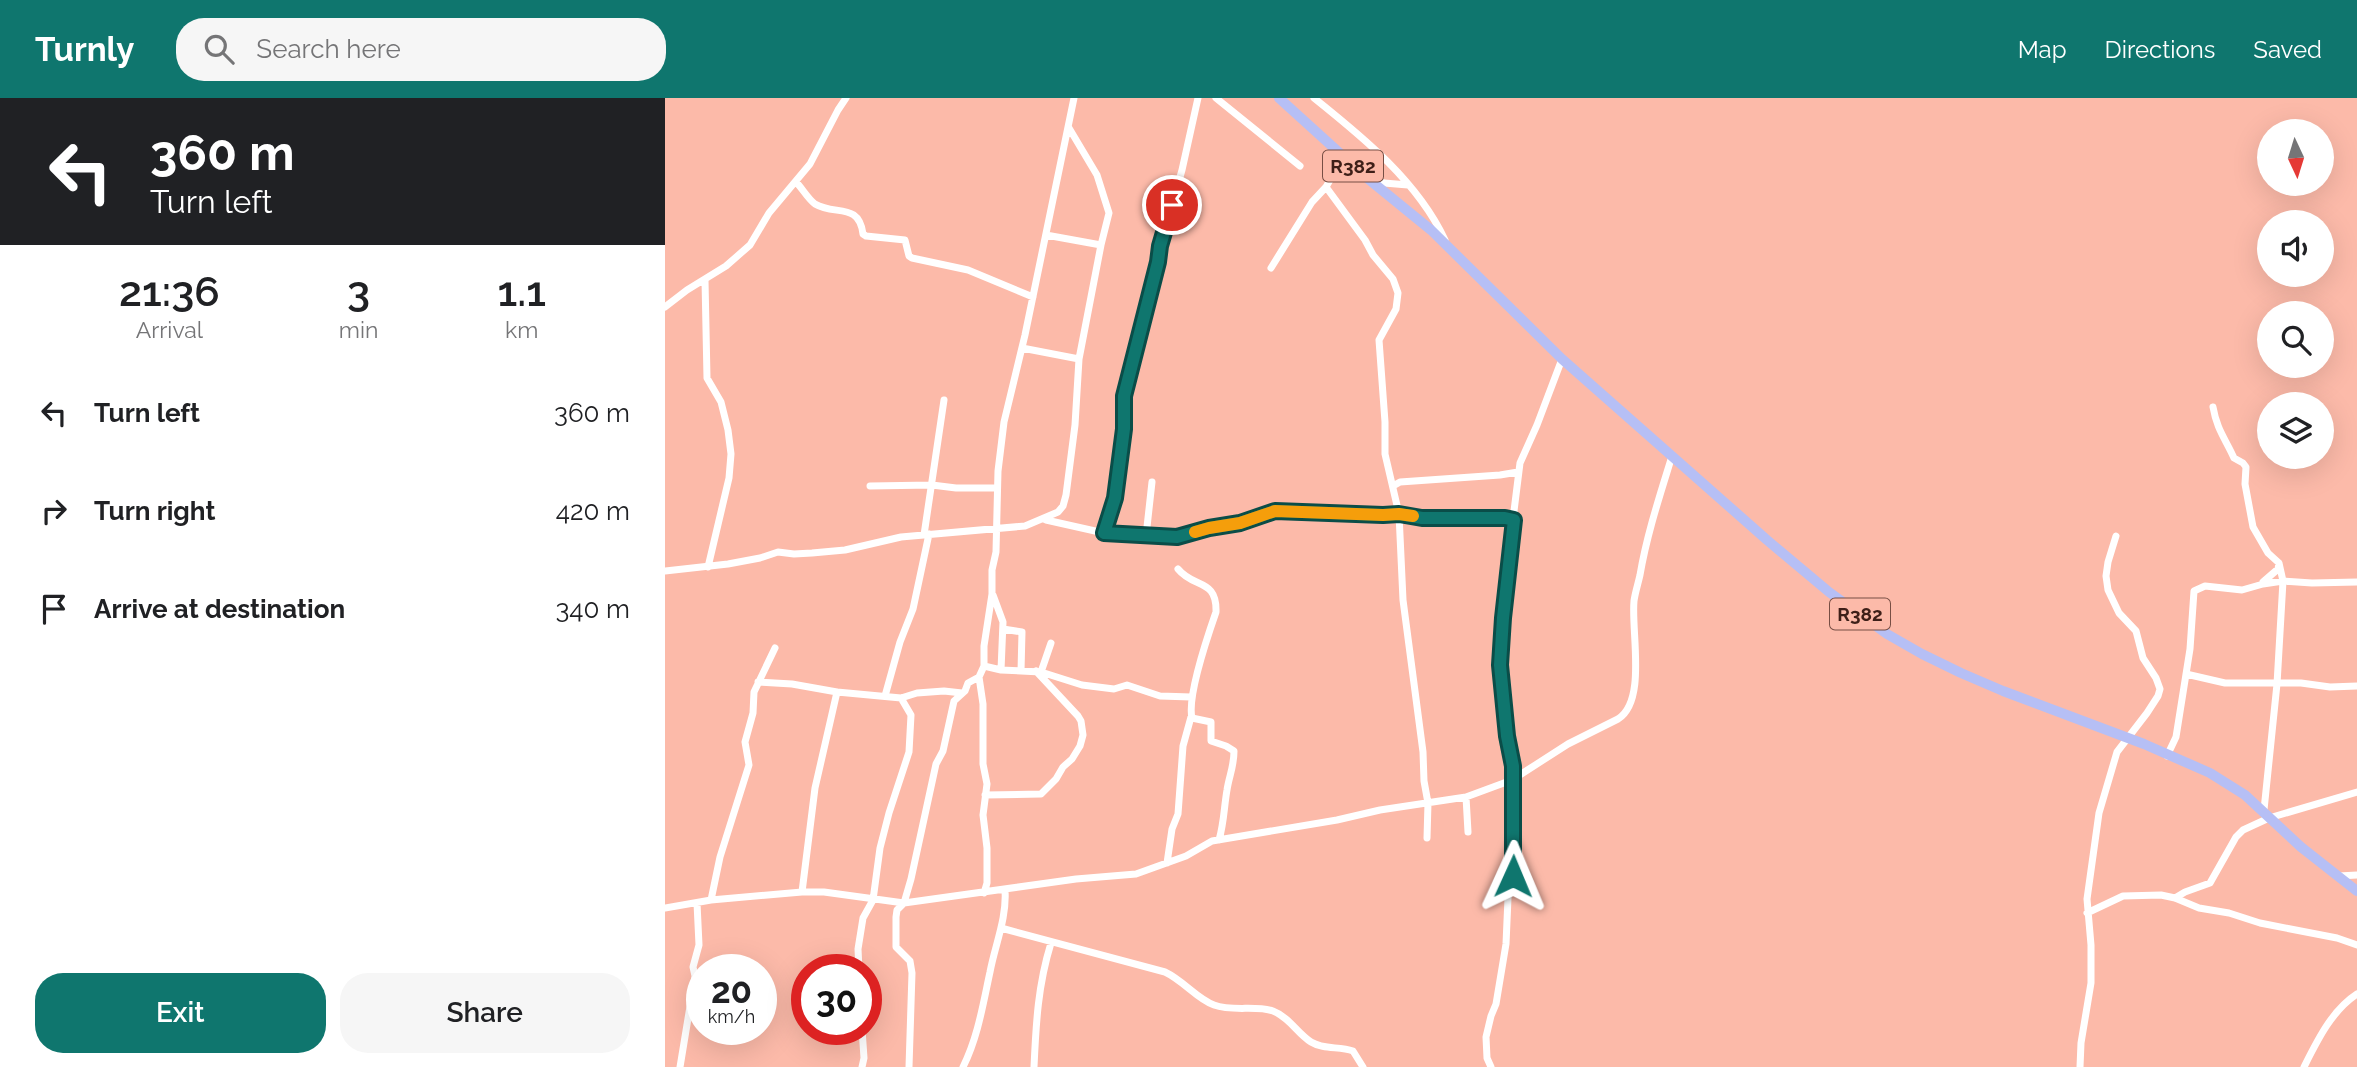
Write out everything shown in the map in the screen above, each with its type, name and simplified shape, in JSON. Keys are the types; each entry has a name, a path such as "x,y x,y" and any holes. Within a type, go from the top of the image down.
{"main road":[{"name":"R382","path":"1279,98 1448,247 1562,359 1829,592 1887,634 1922,654 2003,691 2210,773 2245,795 2301,847 2357,891"}],"street":[{"path":"665,307 726,266 750,245 769,213 810,164 846,98"},
{"path":"984,893 987,883 987,843 983,814 987,784 983,764 983,704 979,677 984,666 984,646 992,594 997,488 1004,422 1033,298 1074,98"},
{"path":"1104,533 1115,498 1124,429 1124,396 1160,246 1189,145 1198,98"},
{"path":"1216,98 1300,166"},
{"path":"1314,98 1353,129 1395,169 1430,211 1448,247"},
{"path":"665,571 708,567 778,552 804,554 837,551 868,543 927,535 1025,526 1058,512 1065,501 1075,425 1079,359 1109,217 1109,209 1097,175 1068,128"},
{"path":"1271,268 1343,157"},
{"path":"1366,177 1384,183 1408,185"},
{"path":"796,182 814,203 856,216 866,236 905,240 912,258 968,270 1033,298"},
{"path":"1326,187 1397,287 1396,309 1379,342 1385,454 1399,514 1403,600 1428,803 1427,838"},
{"path":"1046,235 1101,245"},
{"path":"705,279 707,378 719,396 731,454 729,478 708,567"},
{"path":"1022,348 1079,359"},
{"path":"1491,1067 1487,1058 1486,1037 1498,997 1507,937 1508,898 1513,876 1513,760 1507,736 1500,665 1503,618 1520,463 1562,359"},
{"path":"885,696 900,642 913,609 927,535 944,400"},
{"path":"2213,407 2219,431 2234,458 2246,467 2246,492 2253,527 2268,553 2279,563 2283,581 2267,814"},
{"path":"665,908 711,900 802,892 824,892 904,902 1076,879 1129,875 1186,856 1212,841 1466,797 1513,780 1568,744 1619,719 1632,705 1635,659 1634,601 1651,524 1672,456"},
{"path":"1393,486 1400,482 1518,472"},
{"path":"1146,536 1152,482"},
{"path":"870,486 997,488"},
{"path":"1042,519 1104,533 1177,537 1240,523 1275,511 1514,520"},
{"path":"2080,1067 2081,1043 2091,983 2087,899 2098,814 2116,754 2147,713 2160,689 2143,658 2136,631 2119,613 2108,590 2108,562 2116,536"},
{"path":"2260,585 2274,573 2279,563"},
{"path":"1167,863 1172,829 1178,814 1183,746 1191,718 1191,697 1217,604 1209,587 1188,580 1178,569"},
{"path":"2167,755 2176,737 2186,674 2194,591 2205,586 2242,590 2283,581 2357,582"},
{"path":"992,594 1003,619 1001,670"},
{"path":"1003,629 1022,632 1021,671"},
{"path":"1038,671 1051,643"},
{"path":"711,900 720,857 749,765 746,732 753,713 754,692 775,648"},
{"path":"984,666 1001,670 1038,671 1082,685 1114,689 1127,685 1160,696 1191,697"},
{"path":"985,795 1041,794 1056,779 1080,746 1083,735 1081,721 1038,671"},
{"path":"2186,674 2225,683 2357,686"},
{"path":"909,1067 912,973 910,961 896,947 896,917 911,879 936,764 943,751 954,701 963,693 968,683 979,677"},
{"path":"758,682 901,698 917,693 963,693"},
{"path":"802,892 815,788 837,692"},
{"path":"858,954 863,918 873,900 883,836 909,752 911,715 901,698"},
{"path":"1191,718 1211,723 1211,741 1234,751 1224,825 1219,840"},
{"path":"2175,898 2185,891 2210,883 2240,832 2267,814 2357,792"},
{"path":"1466,797 1468,832"},
{"path":"2338,876 2357,875"},
{"path":"963,1067 975,1038 1001,928 1005,890"},
{"path":"2087,913 2123,896 2161,895 2199,908 2343,939 2357,945"},
{"path":"680,1067 695,976 693,967 699,945 697,903"},
{"path":"1001,928 1165,972 1214,1005 1277,1012 1315,1044 1353,1051 1363,1067"},
{"path":"1034,1067 1038,997 1051,943"},
{"path":"2304,1067 2321,1034 2344,1005 2357,994"},
{"path":"862,1067 863,1045"}],"slow traffic":[{"path":"1195,532 1240,523 1275,511 1413,516"}],"route":[{"path":"1172,205 1124,396 1125,422 1115,498 1104,533 1177,537 1240,523 1270,512 1287,510 1514,520 1500,665 1507,736 1513,766 1513,876"}]}
